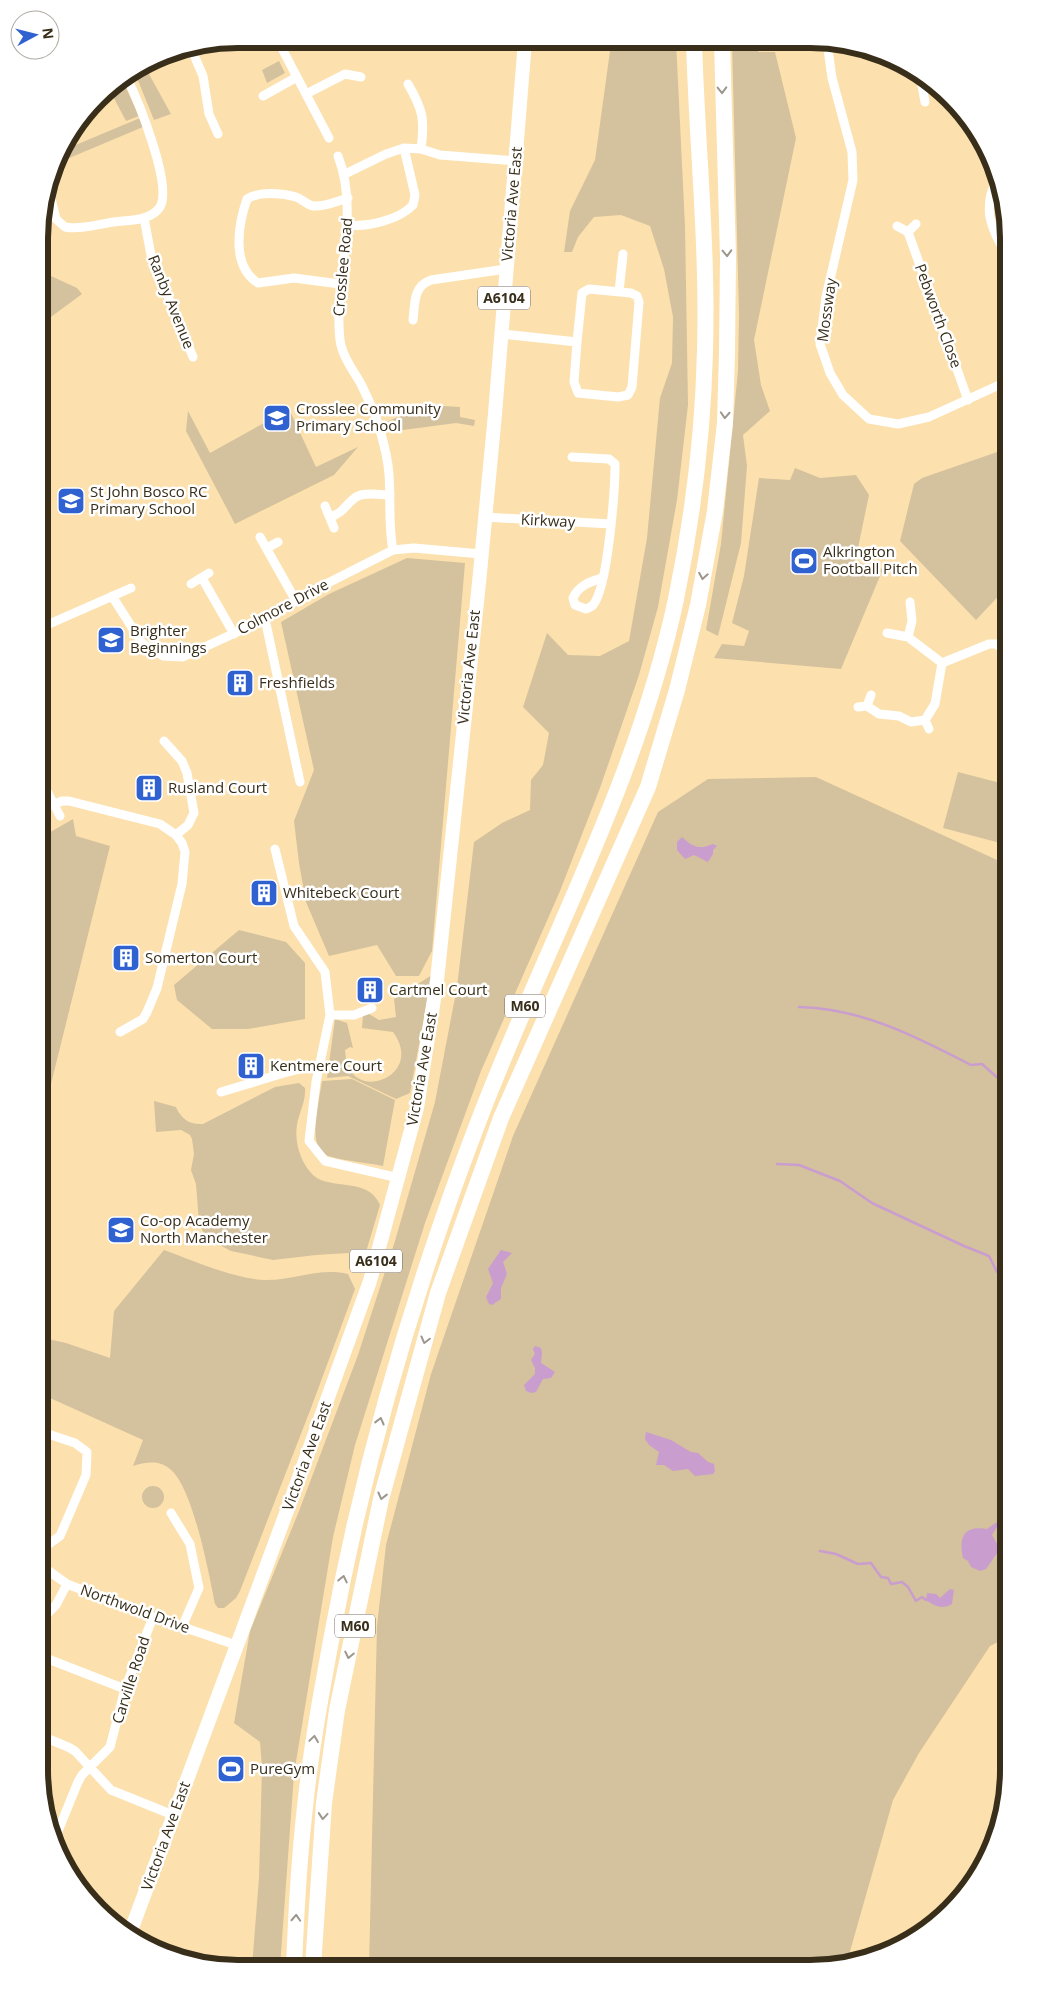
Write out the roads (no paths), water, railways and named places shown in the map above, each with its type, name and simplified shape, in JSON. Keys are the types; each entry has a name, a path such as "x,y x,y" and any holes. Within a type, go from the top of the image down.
{"highway":[{"name":"M60","path":"294,1960 305,1804 318,1708 361,1494 387,1393 423,1274 448,1200 526,1005 611,811 635,746 657,674 676,600 693,508 702,420 705,347 704,255 694,48"},
{"name":"M60","path":"313,1960 324,1803 337,1710 381,1499 438,1293 501,1118 648,788 677,690 698,605 715,511 725,423 728,352 728,257 722,48"}],"main road":[{"name":"Victoria Ave East","path":"132,1927 370,1281 417,1108 437,980 485,517 502,334 524,48"}],"street":[{"path":"282,48 329,138"},
{"name":"Mossway","path":"828,48 832,78 852,152 853,180 826,297 820,344 830,373 844,395 869,419 898,424 929,417 1000,385"},
{"path":"193,53 203,76 209,114 218,134"},
{"path":"306,94 345,74 361,77"},
{"path":"262,96 297,77"},
{"path":"51,200 56,219 65,227 76,228 144,218 155,212 161,204 160,177 148,127 129,82"},
{"path":"408,84 421,107 424,119 421,149"},
{"path":"922,85 925,102"},
{"path":"344,174 386,154 404,148 421,149 440,155 515,161"},
{"path":"348,225 362,226 373,224 402,213 413,205 415,195 404,148"},
{"name":"Crosslee Road","path":"338,156 344,174 348,198 348,225 340,284 338,321 341,344 345,357 361,385 377,420 389,472 390,535 393,550"},
{"path":"993,191 990,201 989,219 1000,244"},
{"path":"340,284 294,278 258,283 250,278 243,267 239,246 241,218 246,199 254,194 265,193 296,197 312,206 348,198"},
{"name":"Ranby Avenue","path":"144,218 151,254 193,357"},
{"path":"896,226 908,232 916,224"},
{"name":"Pebworth Close","path":"908,232 968,400"},
{"path":"619,292 623,254"},
{"path":"413,320 417,289 423,282 506,268"},
{"path":"589,289 619,292 634,294 639,302 632,387 628,395 618,398 578,393 574,382 582,292 589,289"},
{"path":"502,334 577,342"},
{"path":"572,457 609,459 615,464 611,524 602,578"},
{"path":"330,517 344,510 358,496 367,494 390,495"},
{"path":"325,506 334,528"},
{"name":"Kirkway","path":"485,517 611,524"},
{"path":"260,537 296,601"},
{"path":"266,548 278,542"},
{"name":"Colmore Drive","path":"112,596 142,642 163,656 183,657 266,618 393,550 414,548 481,554"},
{"path":"191,584 205,576 234,634"},
{"path":"48,624 131,588"},
{"path":"908,638 912,621 910,602"},
{"path":"266,618 300,782"},
{"path":"887,633 908,638 942,664"},
{"path":"942,664 989,644 996,644 1000,647"},
{"path":"871,695 863,706 879,714 899,716 911,722 925,720 935,704 942,664"},
{"path":"925,720 929,730"},
{"path":"164,740 182,761 187,773 194,813 188,825 176,835"},
{"path":"48,795 60,816"},
{"path":"54,804 69,801 160,824 176,835 182,842 185,852 182,884 157,988 142,1019 120,1032"},
{"path":"275,849 294,926 325,972 330,1014 316,1082 309,1141 325,1162 399,1178"},
{"path":"330,1014 354,1015 372,1008"},
{"path":"221,1092 320,1064"},
{"path":"48,1434 75,1443 88,1452 86,1475 60,1536 48,1545"},
{"path":"171,1513 190,1544 199,1588 182,1627"},
{"name":"Northwold Drive","path":"48,1570 67,1584 153,1617 236,1645"},
{"path":"48,1613 56,1605 67,1584"},
{"name":"Carville Road","path":"58,1831 82,1775 110,1747 125,1689 153,1617"},
{"path":"48,1660 125,1689"},
{"path":"48,1739 68,1747 111,1790 173,1815"}],"waterway":[{"path":"799,1007 822,1009 866,1018 930,1044 971,1065 982,1064 1000,1080"},
{"path":"777,1164 799,1165 840,1181 872,1203 989,1256 997,1272"},
{"path":"820,1551 836,1554 858,1564 871,1563 881,1577 888,1578 891,1584 902,1582 908,1587 916,1601 922,1597 926,1600"}],"place":[{"name":"Crosslee Community Primary School","path":"277,418"},
{"name":"St John Bosco RC Primary School","path":"71,501"},
{"name":"Alkrington Football Pitch","path":"804,561"},
{"name":"Brighter Beginnings","path":"111,640"},
{"name":"Freshfields","path":"240,683"},
{"name":"Rusland Court","path":"149,788"},
{"name":"Whitebeck Court","path":"264,893"},
{"name":"Somerton Court","path":"126,958"},
{"name":"Cartmel Court","path":"370,990"},
{"name":"Kentmere Court","path":"251,1066"},
{"name":"Co-op Academy North Manchester","path":"121,1230"},
{"name":"PureGym","path":"231,1769"}]}
